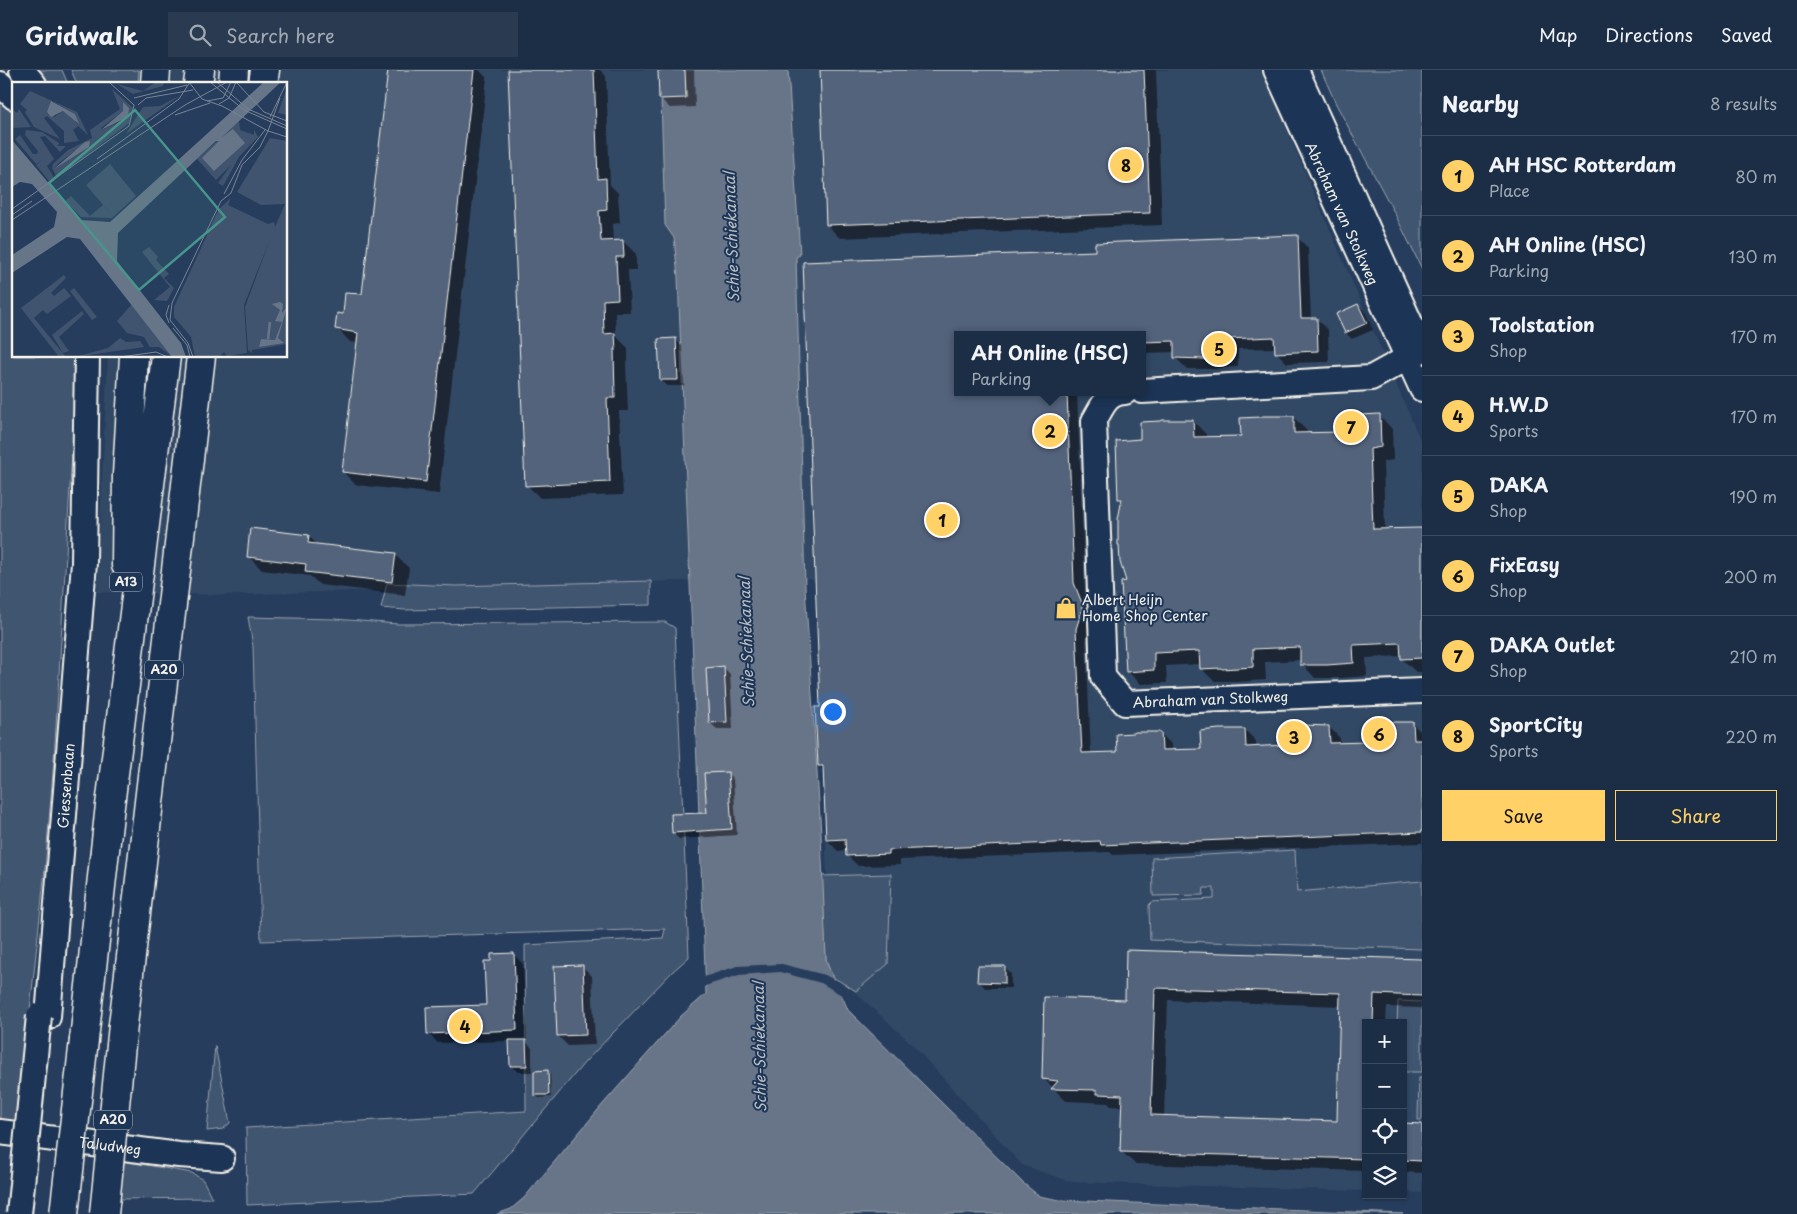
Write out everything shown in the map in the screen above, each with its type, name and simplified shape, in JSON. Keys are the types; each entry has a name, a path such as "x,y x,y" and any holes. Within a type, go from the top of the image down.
{"highway":[{"name":"A13","path":"124,690 127,475 134,358"},
{"name":"A20","path":"64,1214 124,690 166,358"},
{"name":"A20","path":"104,1214 123,1025 201,358"},
{"name":"A20","path":"186,488 213,358"}],"street":[{"path":"22,70 32,82"},
{"name":"Abraham van Stolkweg","path":"1276,70 1417,352"},
{"name":"Abraham van Stolkweg","path":"1296,70 1417,352 1422,389"},
{"path":"0,84 12,95"},
{"path":"1146,391 1371,378 1417,352"},
{"name":"Giessenbaan","path":"20,1214 44,1017 50,887 71,558 77,358"},
{"name":"Giessenbaan","path":"30,1214 44,1017 84,563 87,358"},
{"name":"Abraham van Stolkweg","path":"1110,396 1094,421 1103,678 1126,703 1422,691"},
{"name":"Taludweg","path":"0,1132 222,1158"}],"shaded area":[{"path":"31,70 62,70 67,82 40,82"},
{"path":"71,70 139,70 138,82 76,82"},
{"path":"128,70 1261,70 1422,444 1422,1193 1407,1192 1407,1019 1362,1019 1362,1191 1072,1182 1022,1165 911,1043 835,974 826,859 835,599 811,579 709,580 226,595 97,592 108,358 288,358 288,82 127,82"},
{"path":"1321,70 1422,70 1422,269 1336,104"},
{"path":"0,92 12,106 12,358 76,358 54,760 45,869 18,1122 0,1120"},
{"path":"651,581 651,605 405,610 381,608 387,583 456,586"},
{"path":"248,617 335,619 398,624 665,622 675,628 689,957 672,972 585,1062 474,1194 247,1205 246,1128 526,1111 525,945 663,938 665,929 261,941 253,646"},
{"path":"1295,850 1297,892 1422,881 1422,949 1150,940 1149,905 1152,902 1214,899 1214,888 1204,888 1203,895 1153,896 1152,858"},
{"path":"891,874 888,964 856,991 831,976 826,959 822,876"},
{"path":"1398,1001 1422,1002 1422,1072 1407,1072 1407,1019 1397,1019"},
{"path":"215,1046 230,1123 223,1129 207,1131"},
{"path":"1419,1078 1422,1078 1422,1120 1418,1120"},
{"path":"123,1161 192,1173 203,1180 212,1198 118,1199"}],"water":[{"name":"Schie-Schiekanaal","path":"685,70 788,70 800,255 796,257 805,587 821,834 826,959 848,1010 1023,1183 1039,1196 1060,1200 1403,1214 497,1214 511,1209 524,1198 603,1104 681,1016 706,994 678,277 674,238 665,225 661,98 687,97"}],"pier":[{"path":"782,964 825,975 840,983 845,997 821,983 780,972 739,975 705,986 704,977 737,966"}],"building":[{"path":"388,70 474,70 426,482 342,472 358,333 335,329 337,313 343,314 345,293 362,294"},
{"path":"508,70 594,70 598,179 606,178 607,210 599,211 601,241 623,240 624,257 616,257 618,299 603,300 604,334 615,333 616,350 614,350 615,398 607,398 610,482 525,486"},
{"path":"658,70 685,70 686,98 659,99"},
{"path":"820,70 1144,70 1150,213 826,225"},
{"path":"1298,235 1301,318 1317,318 1318,351 1275,353 1274,337 1227,339 1228,356 1207,357 1205,359 1174,358 1174,341 1146,342 1146,331 954,331 954,396 1067,396 1074,583 1082,603 1082,610 1076,629 1082,753 1117,752 1116,734 1135,732 1161,732 1162,750 1201,749 1200,731 1245,729 1246,747 1285,745 1284,728 1301,727 1302,725 1329,726 1330,743 1369,742 1368,724 1413,722 1414,740 1422,740 1422,832 1101,845 1100,841 889,850 889,854 846,856 845,839 826,840 823,766 818,766 815,707 820,707 803,262 1095,251 1095,243"},
{"path":"1358,304 1367,323 1345,333 1336,314"},
{"path":"676,338 678,380 660,380 658,339"},
{"path":"1380,414 1381,447 1370,449 1373,529 1422,528 1422,658 1401,659 1400,643 1353,645 1354,663 1327,665 1300,665 1300,647 1253,649 1253,667 1200,669 1199,651 1154,653 1154,670 1126,672 1121,582 1126,581 1120,562 1118,545 1118,519 1122,499 1118,499 1116,441 1140,439 1140,422 1193,420 1194,437 1241,436 1240,418 1294,416 1294,433 1342,432 1341,416"},
{"path":"250,528 309,535 308,543 396,553 392,582 305,572 306,564 247,557"},
{"path":"724,666 727,722 709,723 706,668"},
{"path":"728,772 732,829 672,833 671,814 707,813 704,773"},
{"path":"1126,950 1422,959 1422,996 1374,994 1373,1019 1362,1019 1362,1159 1120,1152 1122,1095 1097,1094 1097,1090 1051,1089 1058,1081 1042,1079 1044,997 1125,1000","holes":["1155,988 1340,993 1337,1121 1151,1115"]},
{"path":"514,953 517,1030 427,1034 426,1007 486,1005 484,961 491,961 491,954"},
{"path":"583,965 586,1035 557,1036 554,966"},
{"path":"978,966 1005,966 1005,983 977,982"},
{"path":"509,1040 526,1040 527,1066 510,1066"},
{"path":"548,1070 549,1095 534,1095 534,1071"},
{"path":"1407,1123 1422,1124 1422,1161 1407,1160"}],"place":[{"name":"SportCity","path":"1126,165"},
{"name":"DAKA","path":"1219,349"},
{"name":"DAKA Outlet","path":"1351,427"},
{"name":"AH Online (HSC)","path":"1050,431"},
{"name":"AH HSC Rotterdam","path":"942,520"},
{"name":"Albert Heijn Home Shop Center","path":"1066,608"},
{"name":"FixEasy","path":"1379,734"},
{"name":"Toolstation","path":"1294,737"},
{"name":"H.W.D","path":"465,1026"}]}
